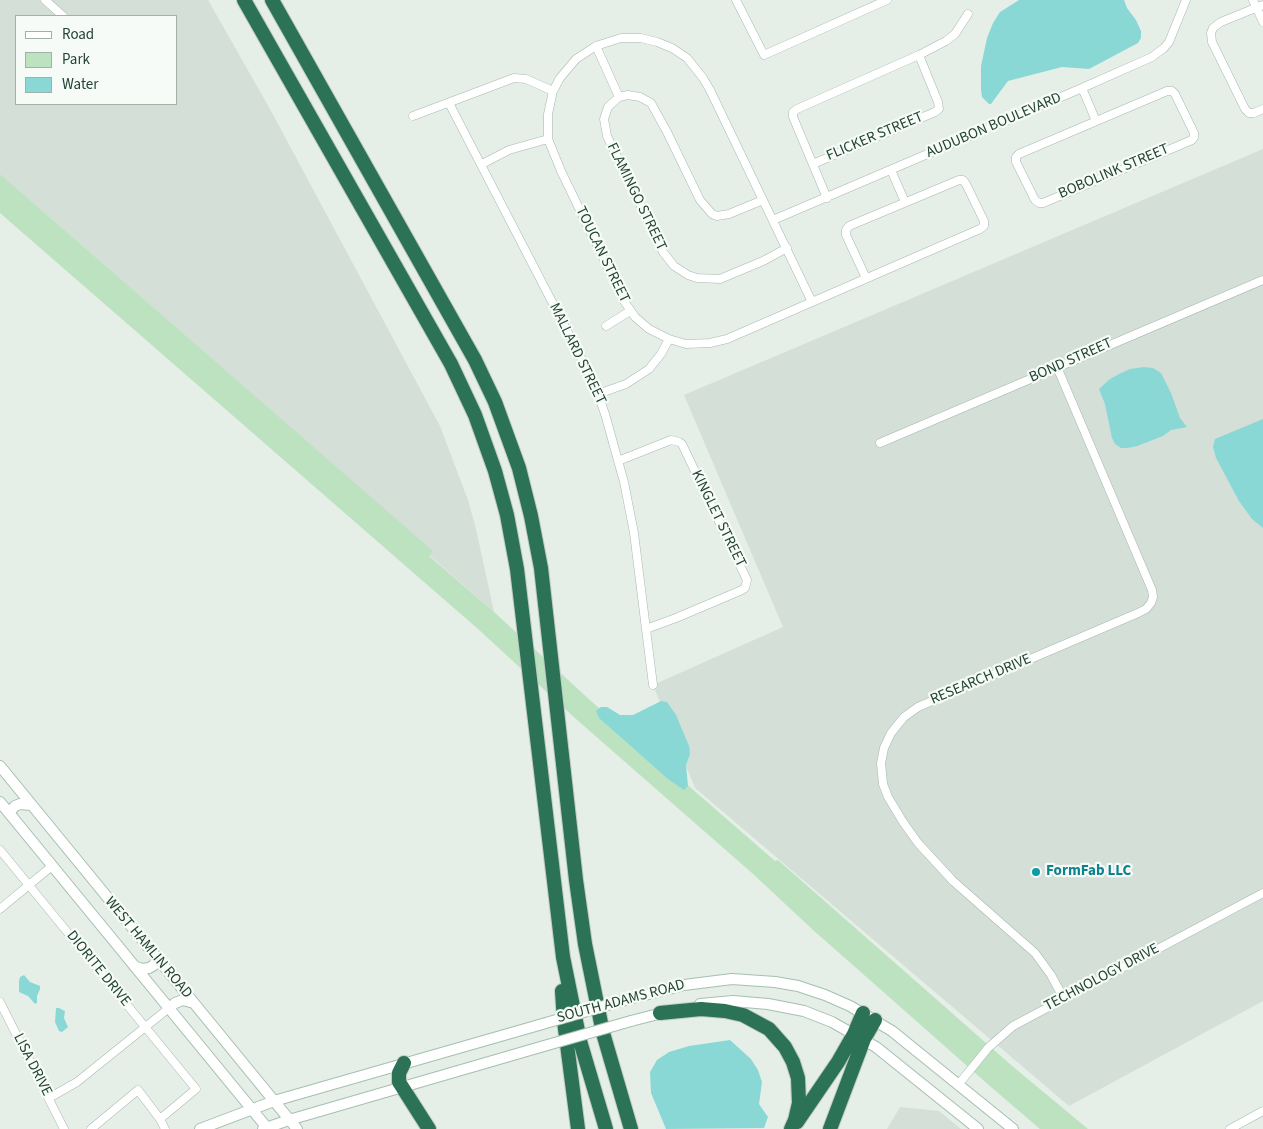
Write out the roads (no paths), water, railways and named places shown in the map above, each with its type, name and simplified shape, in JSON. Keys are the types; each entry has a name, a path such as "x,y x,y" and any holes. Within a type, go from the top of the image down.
{"highway":[{"path":"239,0 280,64"},
{"path":"244,0 434,333 468,400 491,458 507,515 518,569 559,928 575,1021 592,1087 606,1129"},
{"path":"272,0 462,336 495,402 519,468 541,568 581,924 595,1002 630,1129"},
{"path":"559,928 564,1021 578,1129"},
{"path":"660,1014 701,1009 725,1011 743,1015 769,1029 785,1047 793,1062 798,1078 799,1103 792,1129"},
{"path":"830,1129 859,1036 869,1017"},
{"path":"792,1129 838,1062 859,1036"},
{"path":"404,1064 398,1078 429,1129"},
{"path":"612,1068 640,1129"}],"main road":[{"name":"WEST HAMLIN ROAD","path":"0,766 297,1129"},
{"name":"WEST HAMLIN ROAD","path":"0,802 266,1128"},
{"path":"9,813 15,806 20,804 31,805"},
{"path":"134,966 142,969 149,968 154,965 157,958"},
{"name":"SOUTH ADAMS ROAD","path":"200,1129 274,1101 626,1000 696,983 721,980 754,980 781,983 809,990 838,1000 869,1017 903,1039 1009,1129"},
{"path":"169,1008 183,1000 195,1004"},
{"name":"SOUTH ADAMS ROAD","path":"266,1128 631,1021 689,1006 734,1001 763,1003 804,1011 832,1022 859,1036 889,1057 978,1129"}],"street":[{"path":"45,0 62,15"},
{"path":"736,0 764,55 887,0"},
{"name":"AUDUBON BOULEVARD","path":"773,220 828,198 1152,57 1164,48 1173,35 1186,0"},
{"path":"1263,22 1257,4 1216,25 1211,33 1211,37 1245,109 1249,113 1263,109"},
{"name":"FLICKER STREET","path":"828,198 794,117 794,112 919,55 952,37 968,14"},
{"name":"TOUCAN STREET","path":"622,38 641,38 672,48 687,58 710,90 812,302 727,339 710,344 686,344 668,339 649,329 630,311 561,171 548,139 548,114 553,91 560,78 576,60 596,46 622,38"},
{"path":"596,46 619,97 635,96 646,99 651,103 700,200 712,214 716,216 729,214 763,200"},
{"name":"FLICKER STREET","path":"813,164 939,109 919,55"},
{"path":"413,116 514,78 526,80 553,91"},
{"path":"1082,88 1096,121"},
{"name":"BOBOLINK STREET","path":"1169,91 1175,94 1194,133 1194,137 1192,140 1044,203 1039,203 1035,200 1016,162 1016,157 1019,154 1096,121 1169,91"},
{"name":"FLAMINGO STREET","path":"619,97 611,103 605,114 604,126 607,136 663,252 674,266 688,275 698,278 720,279 763,261 787,248"},
{"name":"MALLARD STREET","path":"450,103 598,394 618,462 637,551 652,685"},
{"path":"482,164 509,150 548,139"},
{"path":"891,170 905,202"},
{"path":"812,302 984,226 984,221 963,180 958,180 849,226 846,230 846,235 866,278"},
{"name":"BOND STREET","path":"880,443 1263,280"},
{"path":"606,326 630,311"},
{"path":"598,394 626,384 649,369 661,354 668,339"},
{"name":"RESEARCH DRIVE","path":"1057,367 1152,590 1152,603 1138,613 911,712 897,724 886,741 882,756 881,772 885,790 892,805 918,844 953,881 1035,953 1052,975 1064,999"},
{"name":"KINGLET STREET","path":"618,462 671,440 679,442 747,580 745,588 742,590 646,629"},
{"name":"DIORITE DRIVE","path":"0,850 196,1089 160,1118"},
{"path":"0,909 52,866"},
{"name":"TECHNOLOGY DRIVE","path":"958,1084 988,1048 1004,1033 1263,893"},
{"name":"LISA DRIVE","path":"0,1002 64,1129"},
{"path":"49,1098 77,1082 169,1008"},
{"path":"91,1129 138,1090 160,1118 165,1129"},
{"path":"1230,1129 1263,1111"}],"water":[{"path":"1019,0 1124,0 1141,31 1141,38 1138,43 1089,69 1062,67 1008,81 991,104 989,104 982,97 981,90 981,66 987,38 1000,12"},
{"path":"1153,368 1161,373 1180,418 1187,427 1171,430 1163,436 1137,446 1121,448 1115,444 1112,438 1105,404 1099,389 1119,374 1130,369"},
{"path":"1263,419 1263,528 1252,519 1239,501 1216,458 1213,447 1215,439"},
{"path":"661,701 667,702 676,715 689,746 690,754 686,765 688,786 684,790 668,779 599,718 596,711 601,707 607,707 620,715 633,715"},
{"path":"24,975 30,982 40,986 37,1003 35,1004 28,996 19,992 20,977"},
{"path":"56,1008 65,1011 64,1018 68,1027 62,1032 59,1031 55,1022"},
{"path":"730,1040 751,1059 758,1070 762,1082 759,1104 768,1117 764,1128 666,1129 651,1093 650,1072 657,1060 669,1052 689,1046"}],"place":[{"name":"FormFab LLC","path":"1036,872"}]}
